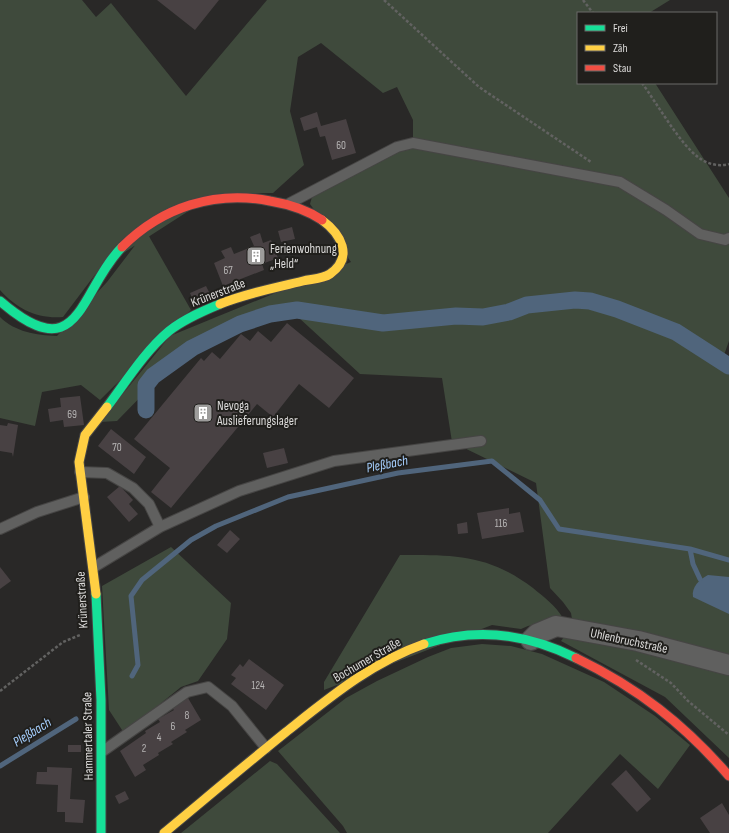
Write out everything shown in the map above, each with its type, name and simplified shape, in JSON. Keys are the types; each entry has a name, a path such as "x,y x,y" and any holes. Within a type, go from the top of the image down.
{"street":[{"name":"Krünerstraße","path":"0,301 16,315 39,327 52,328 64,326 72,321 110,260 140,229 189,204 220,199 256,198 290,204 318,218 332,228 343,244 341,262 329,275 237,297 200,312 169,331 147,355 85,435 79,462 94,567 98,639"},
{"name":"Uhlenbruchstraße","path":"531,640 537,634 556,626 638,641 729,666"},
{"name":"Bochumer Straße","path":"164,833 325,701 366,673 409,650 444,638 463,634 508,635 531,640 567,653 613,675 664,710 708,751 729,776"},
{"name":"Hammertaler Straße","path":"98,639 103,751 101,833"}],"lane":[{"path":"290,204 397,147 412,143 620,182 666,210 700,234 725,240 729,238"},
{"path":"94,567 160,527 239,491 334,460 481,441"},
{"path":"80,472 107,473 133,488 149,504 160,527"},
{"path":"0,529 37,512 84,497"},
{"path":"103,751 187,692 208,687 232,706 266,748"}],"path":[{"path":"384,0 479,87 594,164"},
{"path":"584,0 592,12"},
{"path":"643,84 684,141 698,157 719,167 729,164"},
{"path":"0,691 63,642 97,628"},
{"path":"632,658 671,683 688,701 729,735"}],"green space":[{"path":"0,0 82,0 96,17 111,3 186,96 267,0 670,0 651,12 577,12 577,84 656,84 729,198 729,341 724,355 729,360 729,658 572,619 571,613 550,588 536,483 452,442 442,378 360,374 298,317 200,336 117,421 100,422 170,336 351,262 310,204 312,197 413,139 413,120 397,87 383,93 321,43 298,57 290,111 304,165 273,193 215,194 100,268 63,317 45,316 28,311 13,303 0,290"},
{"path":"146,231 191,310 100,400 81,385 42,392 35,426 0,418 0,317 12,326 26,332 57,336 107,282"},
{"path":"171,547 231,603 227,639 198,681 181,687 124,733 109,710 102,586"},
{"path":"400,555 454,556 501,568 517,577 546,598 563,618 521,629 492,625 324,690 324,682"},
{"path":"567,633 729,672 729,758 665,697 561,641"},
{"path":"482,644 511,646 542,654 604,682 655,716 690,745 658,789 620,754 548,833 347,833 343,826 278,751 346,698 377,681 451,648"},
{"path":"270,761 277,764 340,833 181,833"}],"water":[{"path":"708,575 729,577 729,614 693,597 693,590 697,584"}],"building":[{"path":"157,0 219,0 195,30"},
{"path":"317,112 321,126 346,119 356,153 332,160 325,136 320,137 317,127 304,131 300,118"},
{"path":"292,227 295,239 281,242 278,231"},
{"name":"Ferienwohnung „Held“","path":"260,233 263,243 271,240 278,258 262,264 264,270 223,286 214,263 225,258 221,251 231,247 234,254 254,246 250,237"},
{"path":"206,286 212,298 195,305 190,293"},
{"name":"Nevoga Auslieferungslager","path":"287,323 354,378 329,408 299,384 273,417 257,404 171,508 151,492 170,468 134,439 201,358 204,361 212,352 220,359 241,334 250,341 258,331 271,342"},
{"path":"80,396 84,425 64,427 63,420 50,422 48,409 61,407 60,398"},
{"path":"8,423 18,425 13,457 12,453 0,451 0,425 7,426"},
{"path":"111,429 146,457 134,474 98,446"},
{"path":"284,448 288,463 267,468 263,453"},
{"path":"120,486 133,500 129,504 138,514 129,522 107,497"},
{"path":"509,508 509,514 520,512 524,532 482,539 477,513"},
{"path":"467,522 468,533 458,534 457,524"},
{"path":"230,530 240,539 227,553 217,545"},
{"path":"0,567 11,581 0,589"},
{"path":"249,659 284,685 266,710 231,684 236,678 231,675 240,664 243,667"},
{"path":"188,698 201,720 185,730 187,732 171,742 173,744 158,753 159,755 143,765 146,770 135,777 120,751 146,733 145,731 160,722 158,719 174,710 172,708"},
{"path":"68,745 81,745 81,752 68,752"},
{"path":"47,767 72,768 70,799 85,800 83,823 65,822 65,812 57,812 58,785 36,784 37,772 47,772"},
{"path":"626,770 651,799 637,812 611,784"},
{"path":"125,791 129,799 119,804 115,796"},
{"path":"722,803 729,815 729,833 710,833 700,818"}],"waterway":[{"path":"146,410 146,385 153,376 192,348 240,324 270,314 297,310 383,323 456,316 483,317 509,312 527,305 575,300 590,301 617,309 676,332 729,366"},
{"name":"Pleßbach","path":"132,676 138,665 131,596 142,580 191,540 216,526 288,497 398,473 492,461 540,500 559,529 690,549 729,560"},
{"path":"690,549 693,564 700,579"},
{"name":"Pleßbach","path":"0,766 76,719"}],"traffic: fast":[{"path":"0,301 27,321 47,328 63,327 75,317 107,265 122,247"},
{"path":"107,407 160,339 181,323 200,312 220,304"},
{"path":"96,594 101,700 101,833"},
{"path":"424,644 463,636 502,636 539,643 576,658"}],"traffic: slow":[{"path":"220,304 251,294 320,278 330,274 342,260 342,246 335,232 322,220"},
{"path":"96,594 79,462 85,435 107,407"},
{"path":"164,833 271,744 335,694 369,671 424,644"}],"traffic: jam":[{"path":"122,247 154,221 190,205 210,200 249,198 270,201 297,208 322,220"},
{"path":"576,658 620,682 659,709 695,740 729,776"}],"place":[{"name":"Ferienwohnung „Held“","path":"256,256"},
{"name":"Nevoga Auslieferungslager","path":"203,413"}]}
